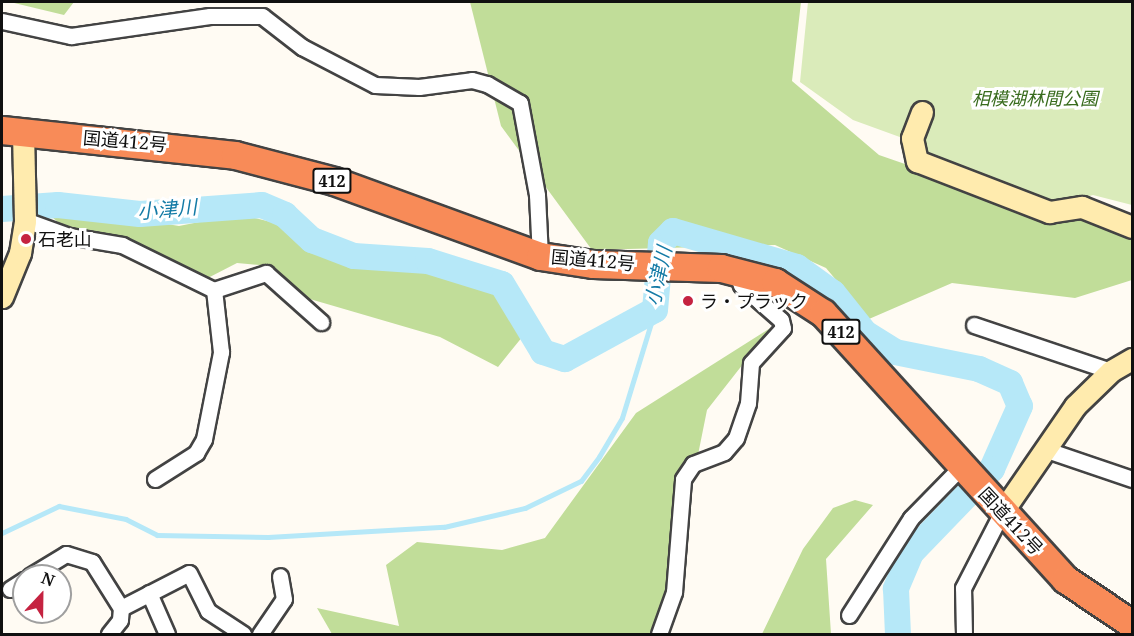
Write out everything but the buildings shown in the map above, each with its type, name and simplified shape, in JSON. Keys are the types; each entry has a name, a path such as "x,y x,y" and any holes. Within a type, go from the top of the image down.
{"highway":[{"name":"国道412号","path":"12,131 145,141 284,166 540,255 735,269 784,287 823,313 978,487 1065,579 1132,624"}],"street":[{"path":"2,21 71,36 210,16 262,16 302,47 375,85 419,87 472,80 487,84 520,103 537,195 540,255"},
{"path":"922,112 912,138 917,161 1049,212 1082,207 1132,227"},
{"path":"2,297 20,253 25,218 25,176 12,131"},
{"path":"25,218 69,236 123,244 214,290 266,273 321,322"},
{"path":"659,634 674,592 682,479 693,464 718,455 736,438 748,403 751,363 783,328 781,320 741,285 735,269"},
{"path":"155,479 196,453 204,439 221,352 214,290"},
{"path":"974,325 1111,371"},
{"path":"849,615 911,518 978,487 1044,449 1075,406 1111,371 1132,359"},
{"path":"1044,449 1132,479"},
{"path":"964,634 963,588 978,487"},
{"path":"50,564 66,554 77,553 92,561 121,608 120,620 109,634"},
{"path":"121,608 189,573 208,611 241,634"},
{"path":"263,634 284,599 280,576"},
{"path":"149,593 167,634"}],"green space":[{"path":"10,2 74,2 64,15"},
{"path":"470,2 801,2 792,81 879,155 1049,214 1078,209 1132,239 1132,280 1075,298 952,283 869,319 826,268 775,245 592,250 501,126"},
{"name":"相模湖林間公園","path":"808,2 1132,2 1132,205 1093,195 1049,208 930,161 919,144 853,120 800,82"},
{"path":"239,214 275,223 328,256 388,268 453,270 499,290 523,336 498,367 440,337 303,297 271,266 237,263 202,281 70,233 52,217 125,217 179,226"},
{"path":"772,327 707,410 662,634 332,634 317,608 399,626 386,565 417,542 502,550 545,538 636,413"},
{"path":"855,500 873,505 826,559 831,634 762,634 803,549 833,508"}],"waterway":[{"name":"小津川","path":"2,209 58,205 140,214 262,205 285,215 312,240 354,256 428,261 502,284 543,352 565,359 655,310 661,243 673,231 797,267 833,293 865,333 895,352 979,369 1010,383 1020,406 992,469 911,553 896,589 898,634"},
{"path":"2,533 59,506 126,519 157,535 268,537 444,527 525,508 581,481 599,457 622,418 655,310"}],"place":[{"name":"石老山","path":"26,239"},
{"name":"ラ・プラック","path":"688,301"}]}
